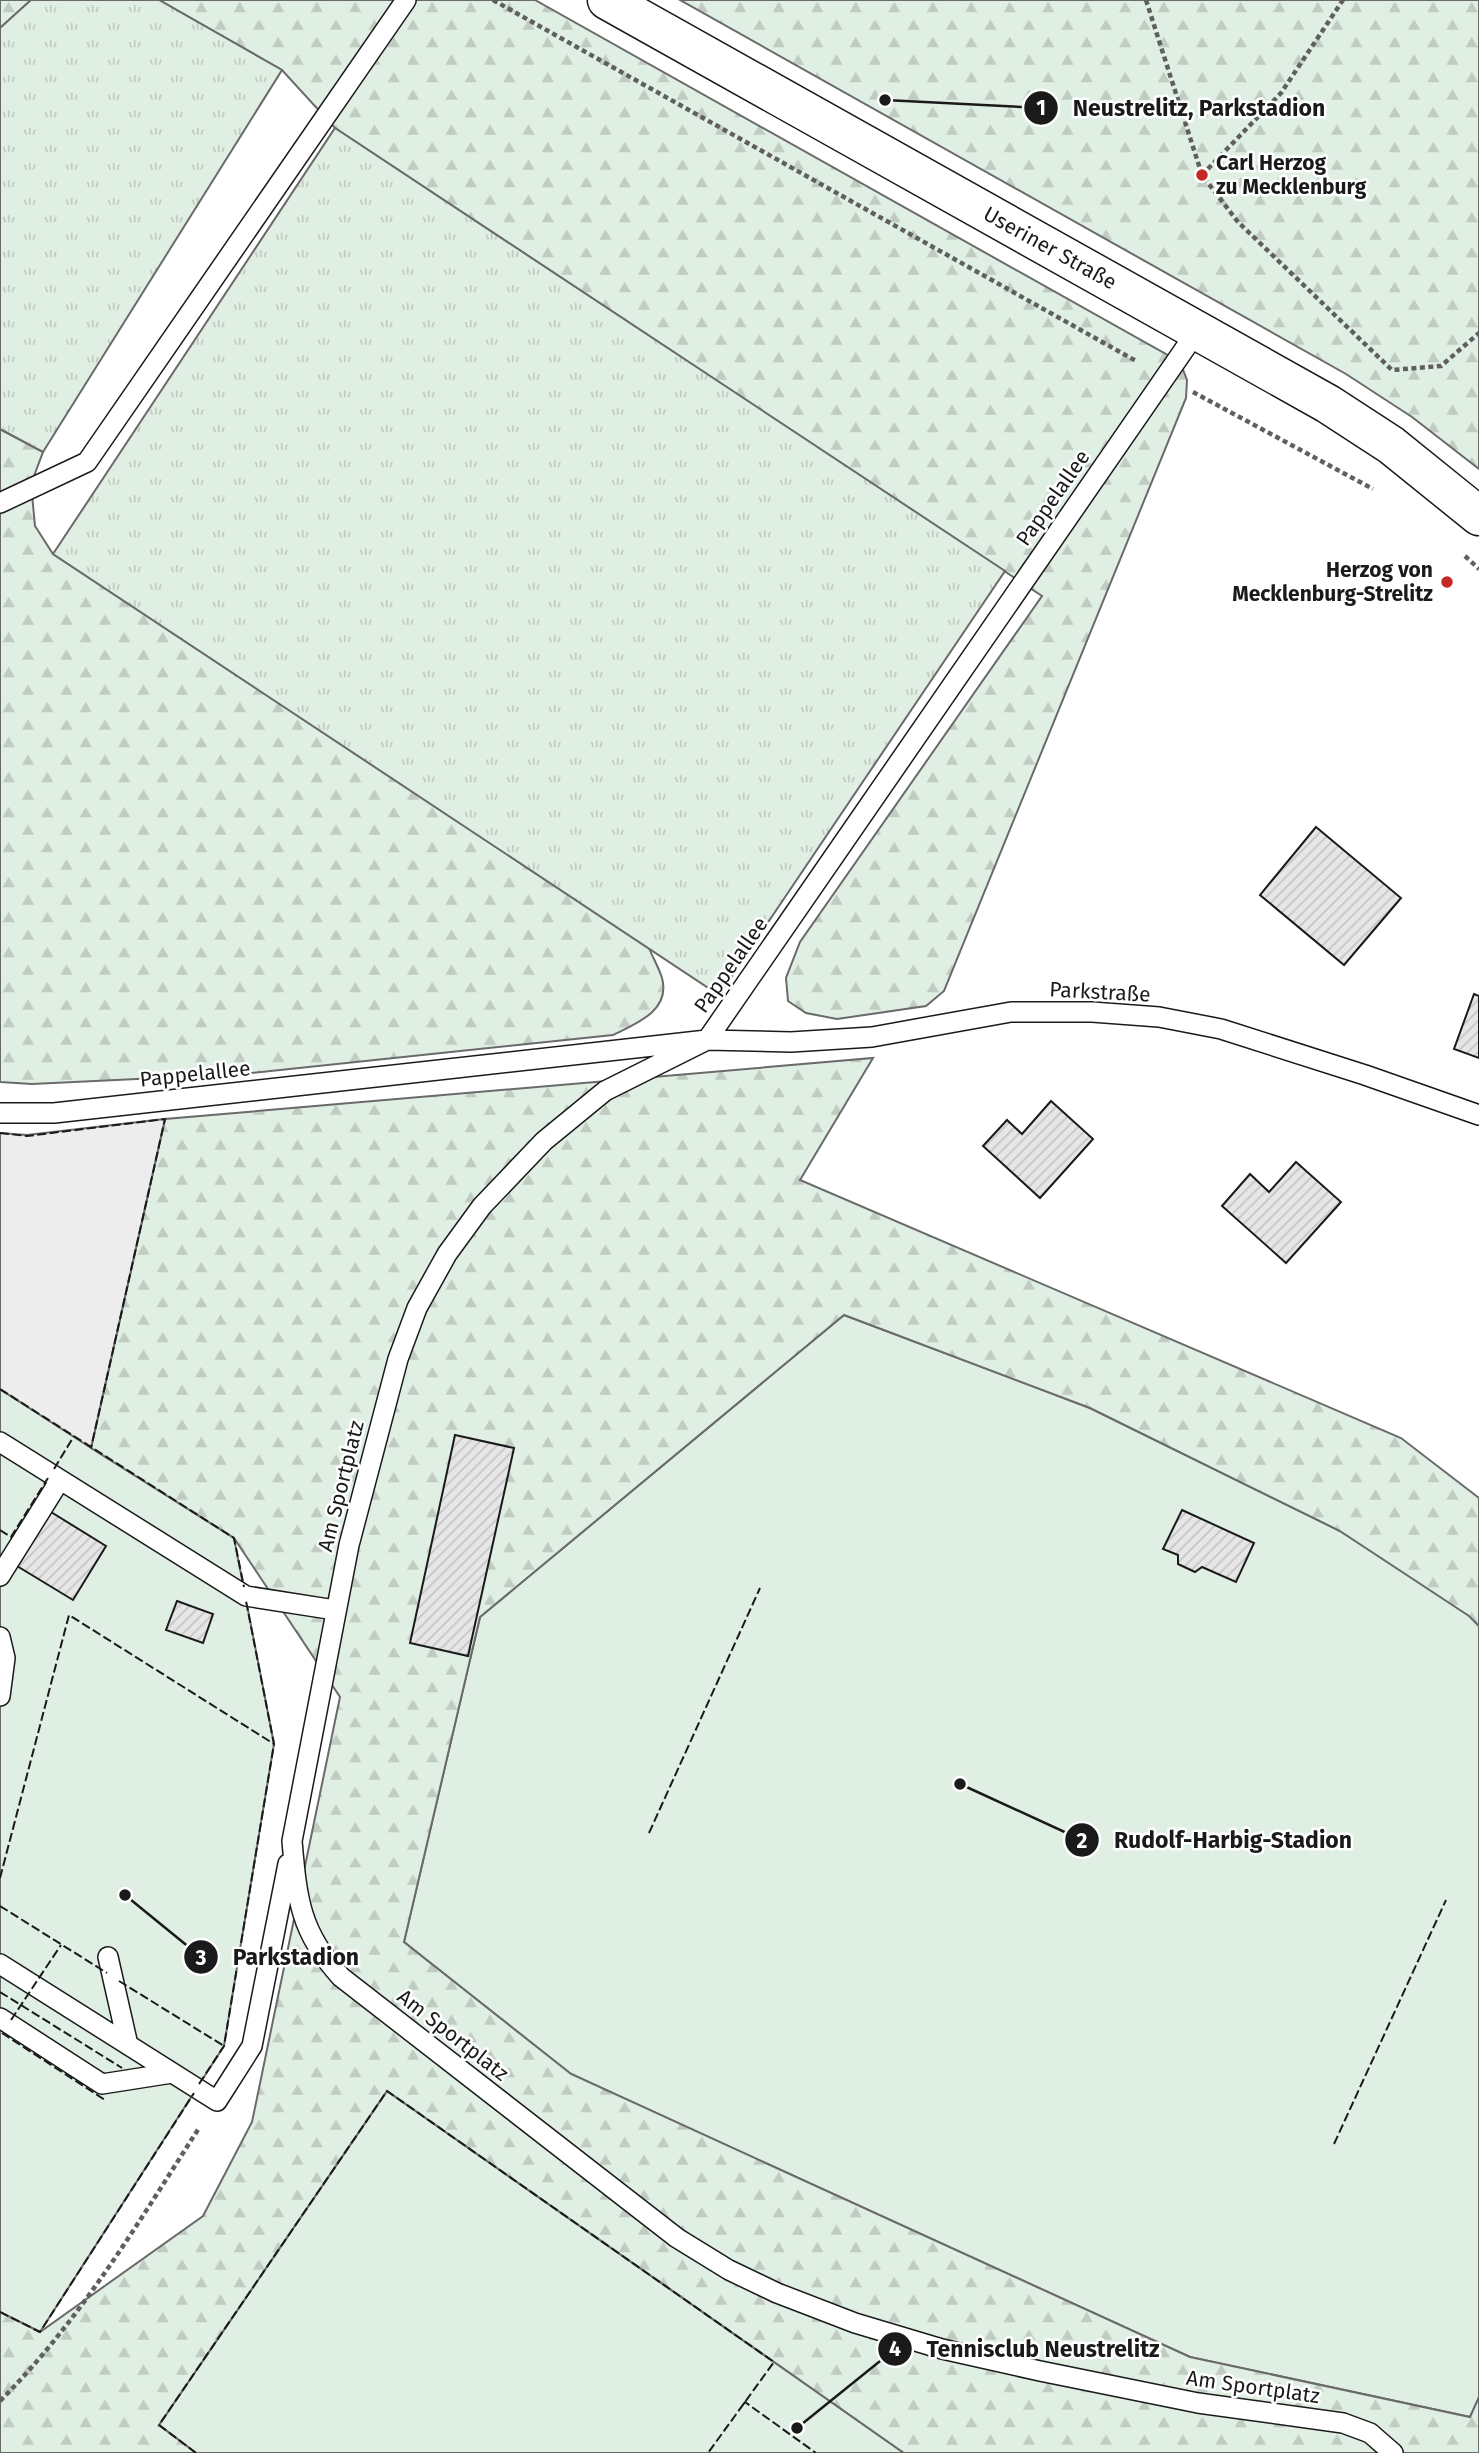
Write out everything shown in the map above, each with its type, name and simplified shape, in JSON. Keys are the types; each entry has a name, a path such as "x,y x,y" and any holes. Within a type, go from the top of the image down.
{"main road":[{"name":"Useriner Straße","path":"607,0 1328,404 1391,446 1479,516"}],"lane":[{"path":"0,503 87,462 406,0"},
{"name":"Pappelallee","path":"0,1113 54,1113 707,1040 1196,331"},
{"name":"Parkstraße","path":"707,1040 791,1042 872,1037 1011,1012 1092,1012 1159,1017 1221,1029 1479,1115"},
{"name":"Am Sportplatz","path":"707,1040 605,1091 554,1133 482,1206 447,1254 417,1308 398,1359 349,1545 292,1841 296,1888 304,1921 321,1955 341,1977 677,2238 729,2270 855,2323 942,2349 1198,2403 1343,2423 1370,2433 1393,2453"},
{"path":"0,1442 246,1597 335,1610"},
{"path":"0,1576 60,1480"},
{"path":"0,1637 5,1658 0,1696"},
{"path":"0,1964 217,2101 252,2046 292,1841"},
{"path":"108,1957 128,2045"},
{"path":"0,2018 102,2084 172,2073"}],"path":[{"path":"493,0 1165,377 1380,493"},
{"path":"1146,0 1202,175 1238,222 1392,370 1441,366 1479,333"},
{"path":"1202,175 1282,93 1343,0"},
{"path":"1457,549 1479,569"},
{"path":"0,2401 32,2369 113,2261 217,2101"}],"green space":[{"path":"0,0 31,0 0,28"},
{"path":"31,0 159,0 282,70 43,452 0,429 0,28"},
{"path":"159,0 535,0 1180,362 1187,380 1186,398 944,991 926,1006 837,1019 806,1013 788,1001 786,978 800,942 1042,596 335,128 282,70"},
{"path":"680,0 1479,0 1479,469 1412,417 1346,374"},
{"path":"335,128 1005,571 719,995 53,554"},
{"path":"0,429 43,452 31,484 35,526 53,554 649,948 662,978 661,999 656,1008 641,1021 613,1035 242,1074 32,1084 0,1082"},
{"path":"873,1058 800,1180 1401,1438 1479,1498 1479,1626 1469,1616 1340,1531 1090,1408 844,1315 480,1617 404,1942 571,2074 1190,2357 1470,2417 1479,2397 1479,2453 904,2453 387,2091 159,2425 196,2453 0,2453 0,2312 40,2332 203,2216 252,2122 340,1697 234,1538 91,1448 165,1119"},
{"path":"844,1315 1090,1408 1340,1531 1470,1616 1479,1626 1479,2398 1470,2417 1190,2357 571,2074 404,1942 480,1617"},
{"path":"0,1389 234,1538 274,1744 224,2046 40,2332 0,2312"},
{"path":"387,2091 904,2453 196,2453 159,2425"}],"shaded area":[{"path":"165,1119 91,1448 0,1389 0,1133 27,1135"}],"building":[{"path":"1316,827 1401,898 1344,965 1260,895"},
{"path":"1474,994 1479,996 1479,1058 1454,1049"},
{"path":"1051,1101 1093,1139 1040,1198 983,1146 1007,1120 1022,1134"},
{"path":"1296,1162 1341,1202 1286,1263 1222,1206 1250,1174 1269,1192"},
{"path":"455,1435 514,1448 468,1656 410,1643"},
{"path":"1182,1510 1254,1543 1236,1582 1202,1567 1195,1572 1178,1564 1178,1555 1163,1549"},
{"path":"51,1512 106,1546 73,1600 17,1566"},
{"path":"177,1601 213,1614 203,1643 166,1630"}],"fence":[{"path":"0,1133 27,1136 165,1119 91,1448"},
{"path":"0,1389 234,1538 244,1587"},
{"path":"54,1469 74,1436"},
{"path":"0,1530 11,1537 48,1478"},
{"path":"649,1833 760,1588"},
{"path":"199,2084 224,2046 274,1744 246,1601"},
{"path":"0,1878 69,1615 274,1744"},
{"path":"1334,2144 1446,1900"},
{"path":"0,1906 107,1973"},
{"path":"11,2020 61,1945"},
{"path":"119,1981 224,2046"},
{"path":"0,1992 122,2068"},
{"path":"2,2033 105,2100"},
{"path":"196,2453 159,2425 387,2091 774,2362 708,2453"},
{"path":"0,2312 40,2332 194,2093"},
{"path":"743,2405 745,2402 816,2453"}],"place":[{"name":"Neustrelitz, Parkstadion","path":"885,100"},
{"name":"Carl Herzog zu Mecklenburg","path":"1202,175"},
{"name":"Herzog von Mecklenburg-Strelitz","path":"1447,582"},
{"name":"Rudolf-Harbig-Stadion","path":"960,1784"},
{"name":"Parkstadion","path":"125,1895"},
{"name":"Tennisclub Neustrelitz","path":"797,2428"}]}
